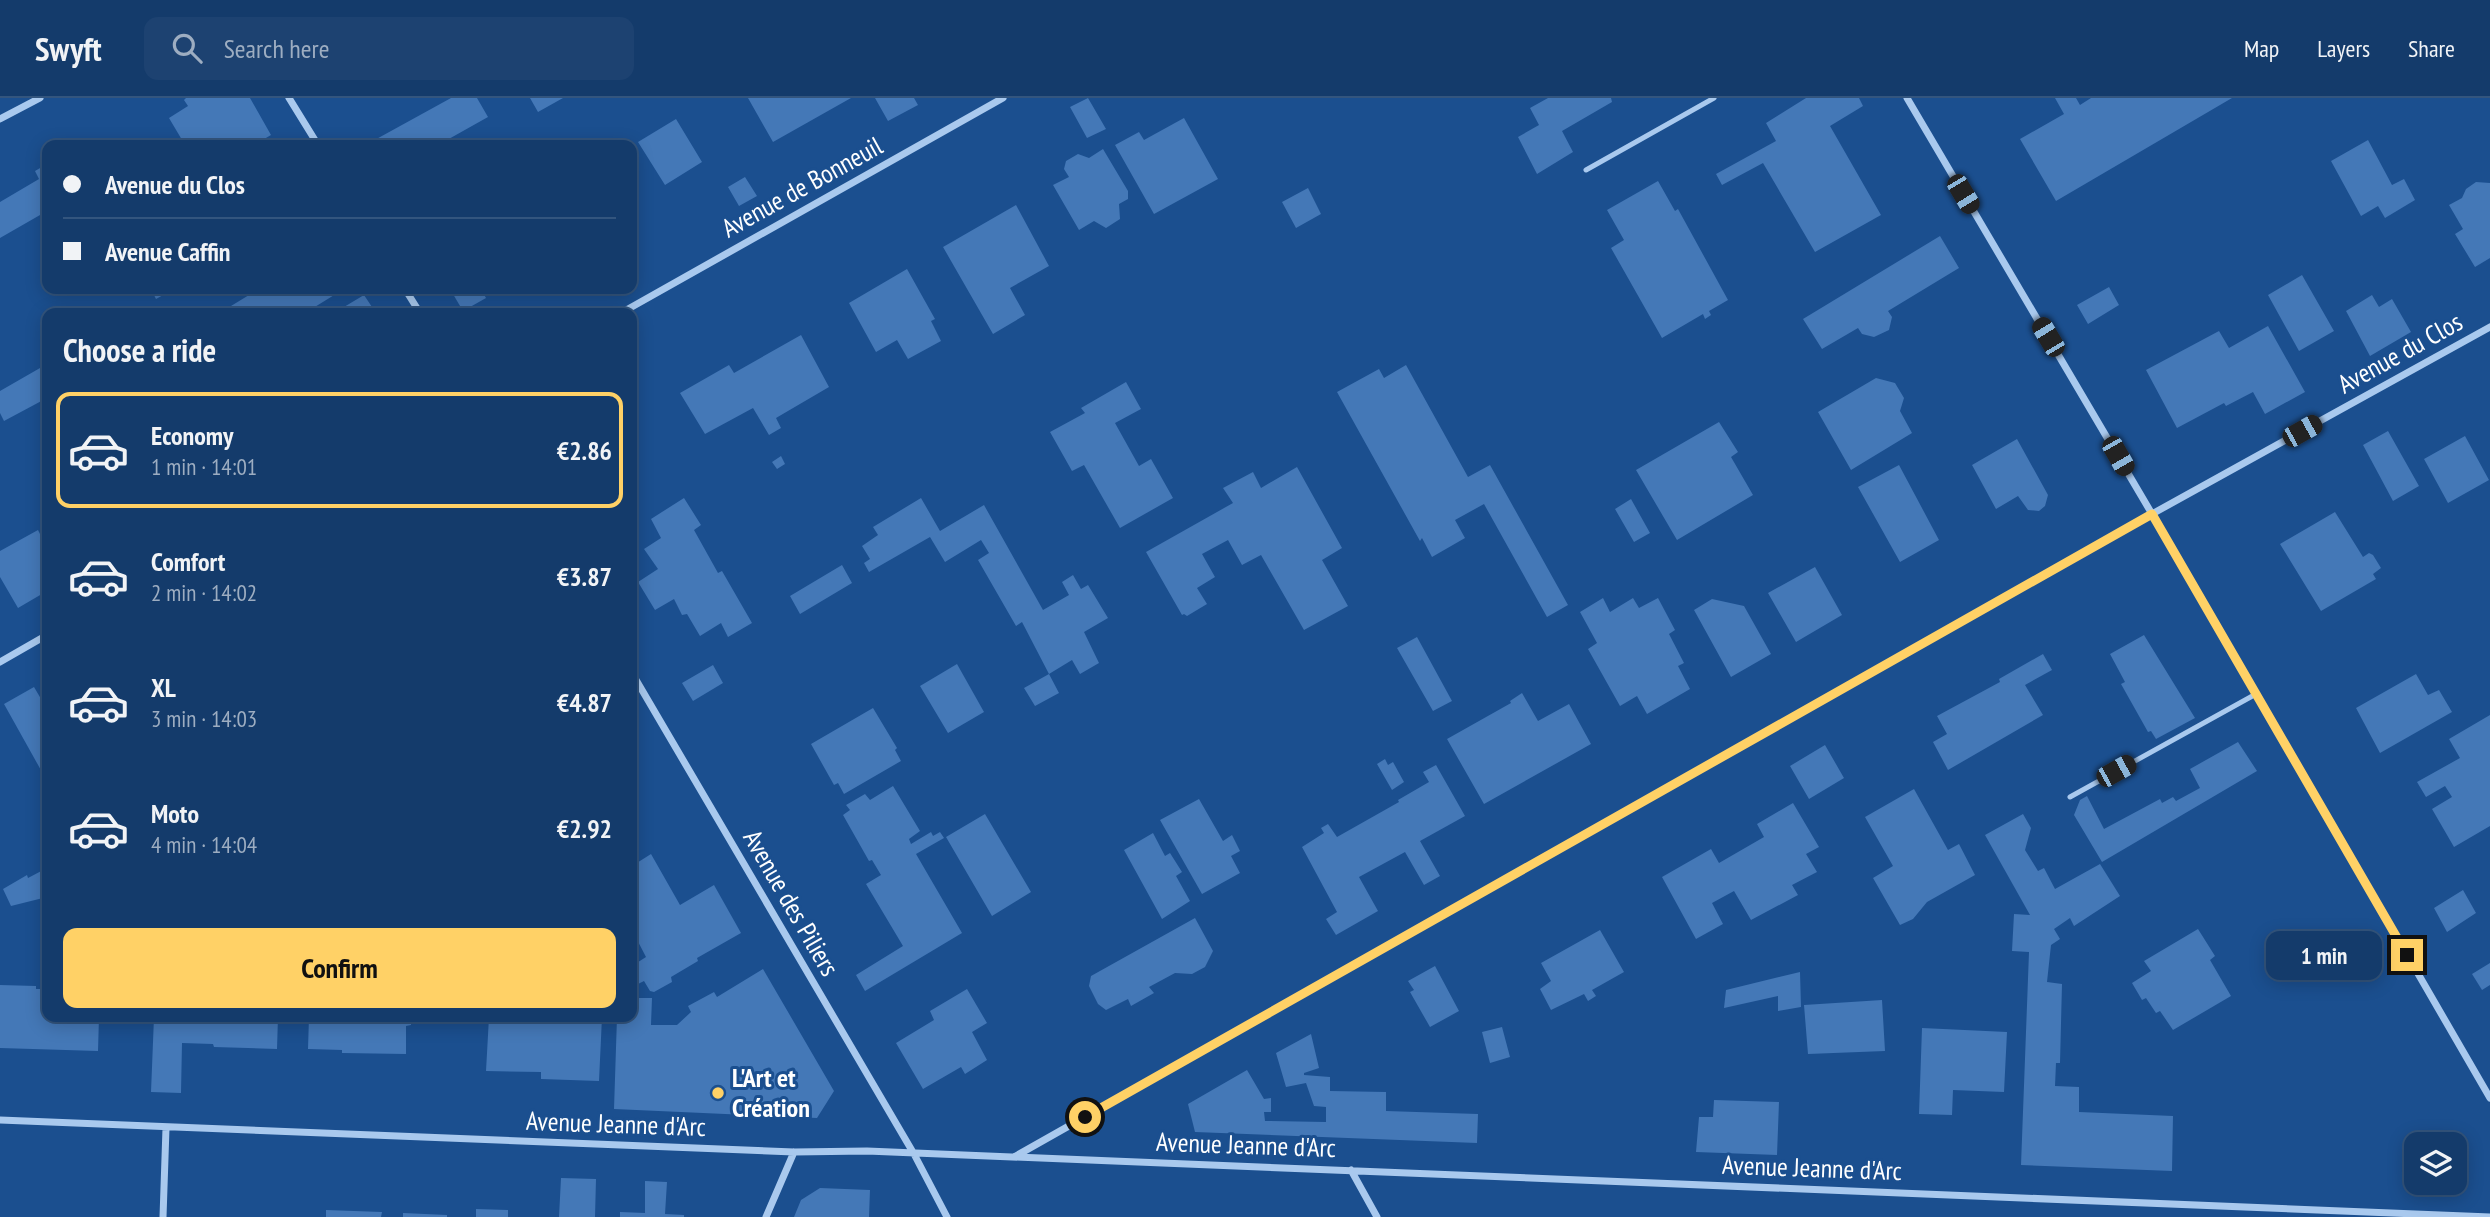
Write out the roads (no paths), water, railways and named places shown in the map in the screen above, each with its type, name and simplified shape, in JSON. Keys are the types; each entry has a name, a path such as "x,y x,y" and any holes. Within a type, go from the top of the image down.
{"street":[{"path":"0,120 40,98"},
{"path":"289,98 315,140"},
{"name":"Avenue de Bonneuil","path":"630,308 1003,98"},
{"path":"1907,98 2152,514 2490,1098"},
{"name":"Avenue du Clos","path":"1013,1157 2152,514 2490,327"},
{"path":"0,662 42,638"},
{"name":"Avenue des Piliers","path":"637,683 914,1154 947,1217"},
{"name":"Avenue Jeanne d'Arc","path":"0,1120 794,1152 867,1151 2490,1217"},
{"path":"163,1217 166,1128"},
{"path":"766,1217 794,1152"},
{"path":"1351,1170 1377,1217"}],"lane":[{"path":"1586,170 1714,98"},
{"path":"2070,797 2256,694"}],"place":[{"name":"L'Art et Création","path":"718,1093"}]}
